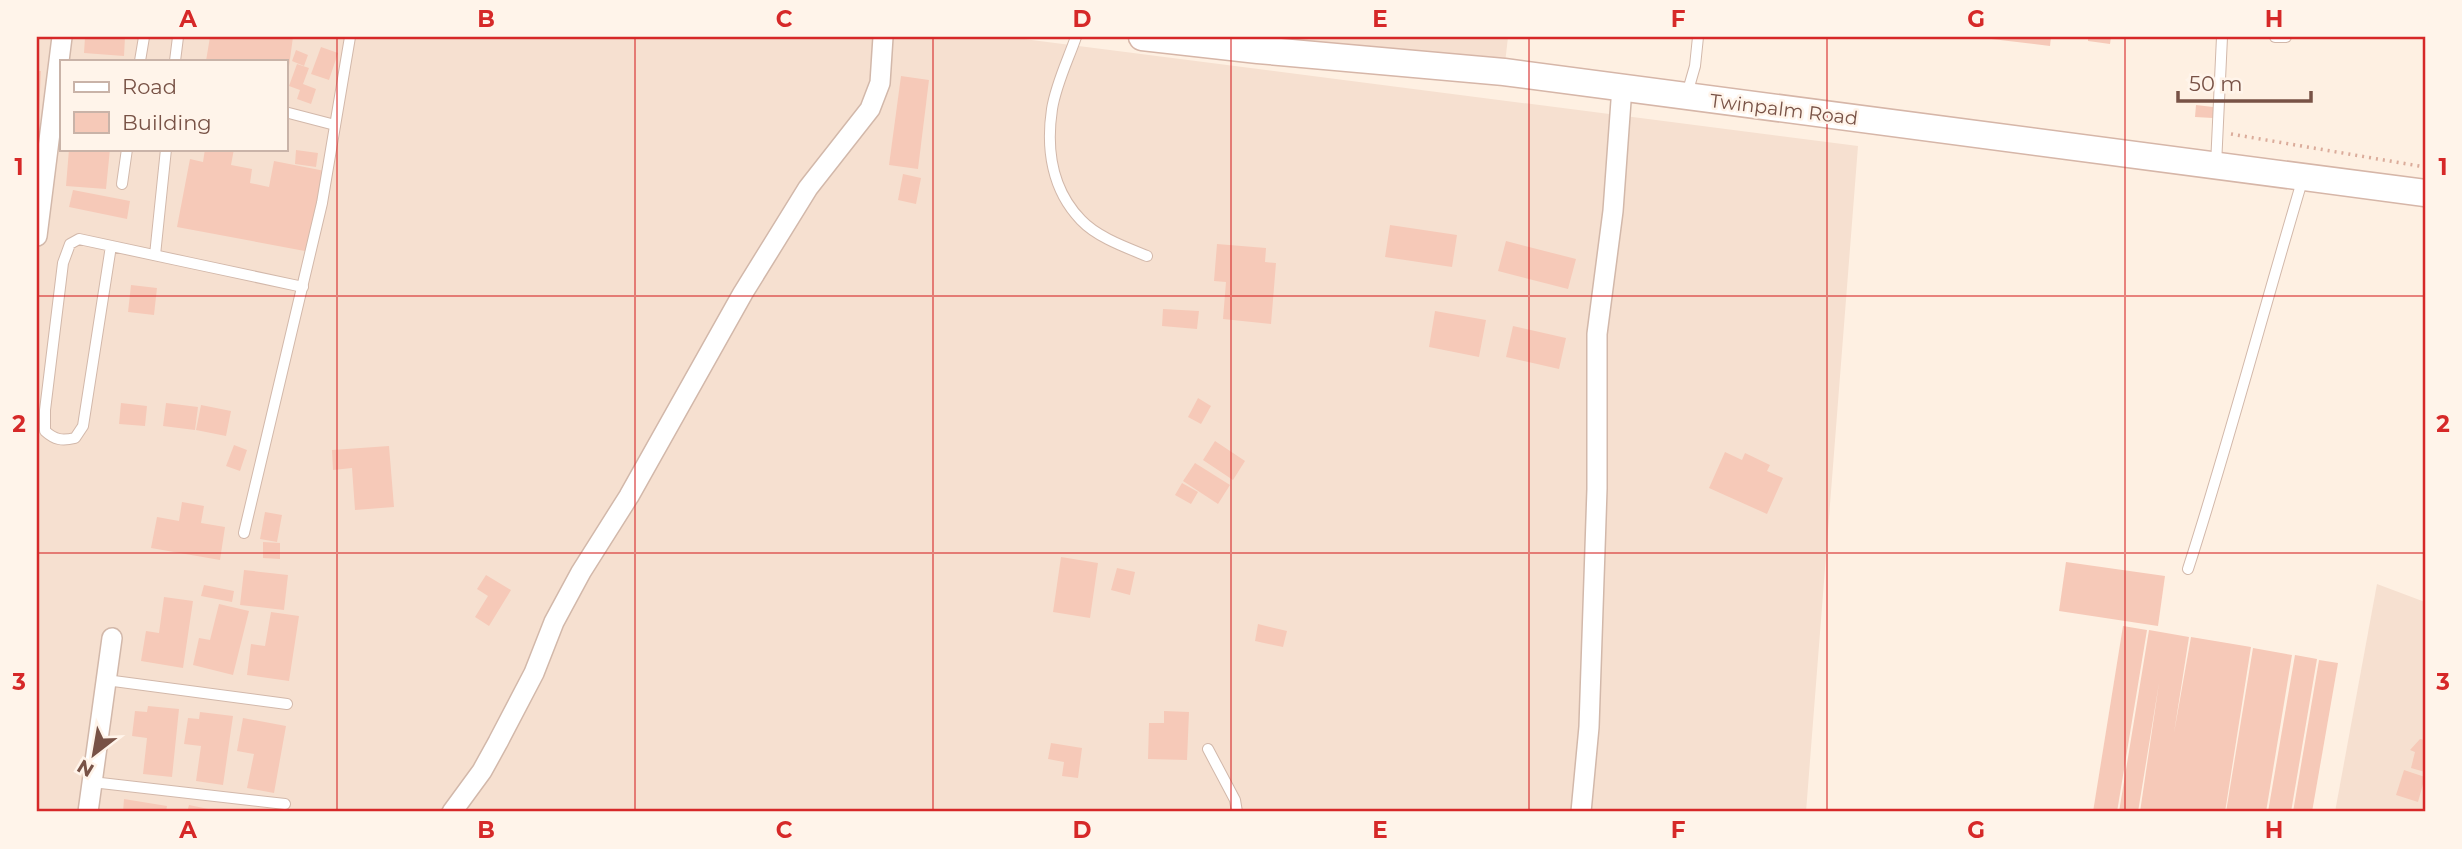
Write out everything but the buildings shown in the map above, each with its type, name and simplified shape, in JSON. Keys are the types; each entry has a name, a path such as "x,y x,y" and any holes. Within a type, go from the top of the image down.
{"main road":[{"name":"Twinpalm Road","path":"1142,37 1259,43 1622,86 1686,97 2425,193"}],"street":[{"path":"37,236 62,37"},
{"path":"452,812 482,771 534,673 554,622 581,572 629,496 743,293 808,188 870,109 880,83 883,37"},
{"path":"1581,812 1589,727 1597,489 1597,334 1613,211 1622,86"},
{"path":"88,812 112,639"}],"lane":[{"path":"140,60 144,37"},
{"path":"175,60 178,37"},
{"path":"244,533 323,203 350,37"},
{"path":"1076,37 1052,109 1050,159 1061,195 1082,222 1114,242 1147,256"},
{"path":"1686,97 1695,66 1698,37"},
{"path":"2216,166 2222,37"},
{"path":"2275,37 2286,37"},
{"path":"287,113 335,125"},
{"path":"122,184 127,150"},
{"path":"155,255 166,150"},
{"path":"2188,569 2222,465 2303,177"},
{"path":"111,246 83,426 75,438 64,441 52,438 45,431 45,410 63,262 70,244 79,239 303,287"},
{"path":"106,680 287,704"},
{"path":"1208,749 1235,800 1237,812"},
{"path":"92,782 285,804"}],"path":[{"path":"2217,132 2425,167"}],"shaded area":[{"path":"37,37 1009,37 1858,146 1806,812 37,812"},
{"path":"1142,37 1508,37 1504,72"},
{"path":"2377,584 2425,602 2425,812 2335,812"}]}
